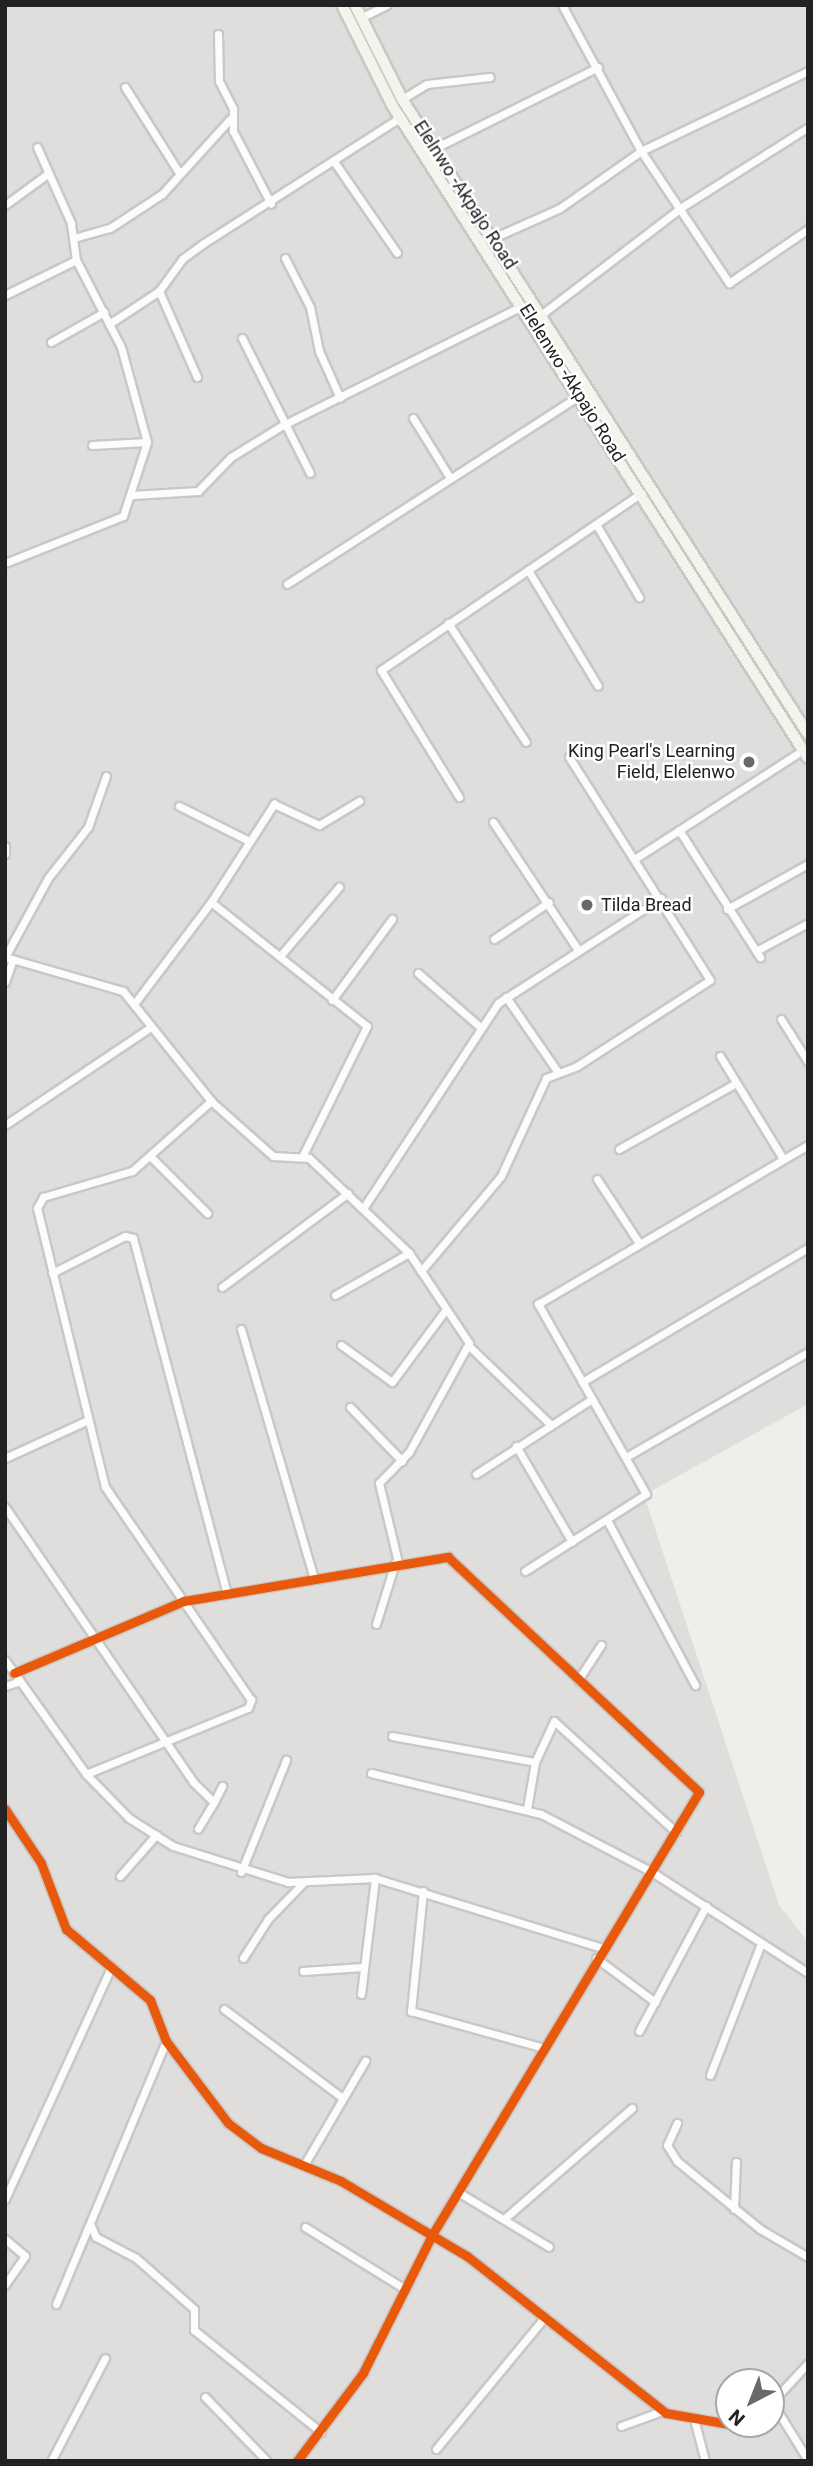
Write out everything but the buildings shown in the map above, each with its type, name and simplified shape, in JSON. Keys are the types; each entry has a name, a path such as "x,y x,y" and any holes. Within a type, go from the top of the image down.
{"main road":[{"name":"Elelenwo -Akpajo Road","path":"342,5 401,117 805,754"},
{"name":"Elelnwo -Akpajo Road","path":"355,5 402,99 494,238 808,734"}],"street":[{"path":"360,19 387,5"},
{"path":"562,5 598,66 641,151 682,207 732,284 808,229"},
{"path":"74,237 128,217 168,189 178,171 230,119 233,109 219,81 218,34"},
{"path":"435,148 598,66"},
{"path":"494,238 560,208 641,151 808,71"},
{"path":"402,99 427,84 489,77"},
{"path":"125,87 178,171"},
{"path":"109,324 159,290 186,256 335,163 401,117"},
{"path":"230,119 271,204"},
{"path":"542,314 682,207 807,128"},
{"path":"5,563 121,517 132,495 147,442 109,324 76,260 74,237 46,175 37,147"},
{"path":"335,163 397,253"},
{"path":"5,205 46,175"},
{"path":"285,258 310,307 319,351 340,398"},
{"path":"5,295 76,260"},
{"path":"159,290 197,377"},
{"path":"132,495 198,491 231,457 283,425 523,306"},
{"path":"51,342 104,312"},
{"path":"242,338 283,425 310,473"},
{"path":"287,584 580,396"},
{"path":"413,418 450,478"},
{"path":"92,444 147,442"},
{"path":"458,797 382,670 641,493"},
{"path":"596,524 639,597"},
{"path":"528,570 598,686"},
{"path":"448,624 526,742"},
{"path":"636,858 805,754"},
{"path":"421,1271 501,1176 536,1094 557,1071 577,1066 710,980 636,858 569,757"},
{"path":"5,982 8,957 48,878 88,827 106,776"},
{"path":"134,1004 211,902 274,804 319,825 359,801"},
{"path":"179,806 249,841"},
{"path":"493,822 550,902 578,950"},
{"path":"679,830 758,954 808,923"},
{"path":"5,846 5,854"},
{"path":"727,909 807,866"},
{"path":"280,956 339,887"},
{"path":"363,1207 428,1116 479,1026 506,996 661,898"},
{"path":"211,902 366,1029 302,1157"},
{"path":"494,939 550,902"},
{"path":"332,1000 392,919"},
{"path":"8,957 109,983 134,1004 211,1101 273,1156 302,1157 348,1193 409,1253 444,1312 471,1348 520,1402 550,1424"},
{"path":"418,973 479,1026"},
{"path":"506,996 557,1071"},
{"path":"781,1019 808,1062"},
{"path":"5,1125 151,1027"},
{"path":"720,1056 783,1159"},
{"path":"619,1149 736,1083"},
{"path":"86,1774 169,1744 251,1704 184,1601 110,1497 86,1421 38,1202 123,1176 150,1156 211,1101"},
{"path":"525,1572 645,1498 625,1457 538,1304 808,1145"},
{"path":"150,1156 207,1213"},
{"path":"597,1179 639,1243"},
{"path":"222,1287 348,1193"},
{"path":"52,1273 125,1236 133,1238 226,1591"},
{"path":"582,1382 808,1248"},
{"path":"335,1295 409,1253"},
{"path":"341,1345 392,1382 444,1312"},
{"path":"241,1329 268,1439 313,1575"},
{"path":"376,1624 397,1563 379,1483 402,1461 471,1348"},
{"path":"625,1457 808,1352"},
{"path":"476,1474 592,1399"},
{"path":"350,1407 402,1461"},
{"path":"5,1458 86,1421"},
{"path":"516,1446 572,1542"},
{"path":"5,1507 97,1637 193,1782 214,1802"},
{"path":"608,1522 695,1685"},
{"path":"14,1672 184,1601 313,1575 397,1563 453,1559 699,1792 652,1872 596,1958 432,2235 363,2373 297,2461"},
{"path":"578,1680 601,1645"},
{"path":"5,1660 86,1774 129,1818 156,1835 241,1872 303,1884 375,1878 603,1948"},
{"path":"5,1686 20,1681"},
{"path":"527,1809 536,1762 554,1721 676,1832"},
{"path":"392,1736 536,1762"},
{"path":"241,1872 286,1760"},
{"path":"371,1773 527,1809 652,1872 706,1906 760,1946 808,1973"},
{"path":"198,1829 222,1786"},
{"path":"6,1810 41,1863 66,1928 110,1970 149,2000 166,2041 216,2113 261,2148 304,2165 432,2235 545,2317 662,2411 715,2422"},
{"path":"120,1876 156,1835"},
{"path":"361,1994 375,1878"},
{"path":"243,1958 268,1919 303,1884"},
{"path":"423,1891 411,2011 544,2048"},
{"path":"639,2031 706,1906"},
{"path":"710,2075 760,1946"},
{"path":"596,1958 655,2002"},
{"path":"303,1970 363,1967"},
{"path":"5,2199 110,1970"},
{"path":"224,2009 340,2096"},
{"path":"56,2304 91,2226 166,2041"},
{"path":"304,2165 340,2096 365,2061"},
{"path":"505,2218 632,2108"},
{"path":"677,2123 667,2145 677,2161 734,2209 808,2257"},
{"path":"734,2209 736,2162"},
{"path":"457,2192 505,2218 549,2247"},
{"path":"91,2226 96,2237 136,2258 194,2309 194,2330 321,2431"},
{"path":"305,2227 405,2289"},
{"path":"5,2239 24,2256 5,2286"},
{"path":"436,2449 545,2317"},
{"path":"51,2461 104,2357"},
{"path":"785,2387 808,2363"},
{"path":"205,2397 267,2461"},
{"path":"621,2427 662,2411"},
{"path":"694,2419 705,2461"},
{"path":"785,2424 808,2460"}],"shaded area":[{"path":"5,5 808,5 808,1404 644,1495 779,1905 808,1942 808,2461 5,2461"}],"cycle path":[{"path":"14,1673 184,1601 448,1557 699,1792 432,2235 363,2373 297,2461"},
{"path":"5,1809 41,1863 66,1929 150,2000 166,2041 228,2123 261,2148 341,2181 467,2256 666,2413 715,2422"}],"place":[{"name":"King Pearl's Learning Field, Elelenwo","path":"749,762"},
{"name":"Tilda Bread","path":"587,905"}]}
